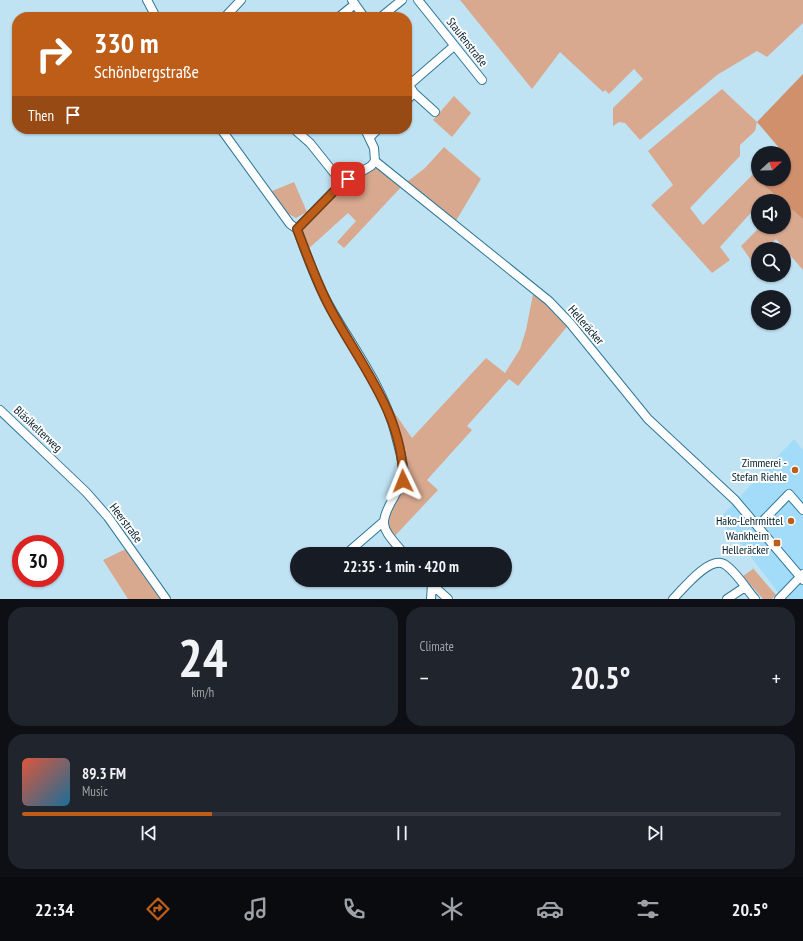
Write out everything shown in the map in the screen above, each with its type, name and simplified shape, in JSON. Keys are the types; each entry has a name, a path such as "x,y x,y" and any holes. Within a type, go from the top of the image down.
{"street":[{"path":"147,0 153,12"},
{"path":"230,12 241,0"},
{"path":"387,12 402,0"},
{"name":"Staufenstraße","path":"418,0 482,80"},
{"path":"344,12 353,2 360,12"},
{"path":"412,81 454,46"},
{"path":"412,90 435,112"},
{"path":"224,134 290,224 297,229 326,300 380,392 396,434 403,465 403,481 384,513 383,522 386,531 399,547"},
{"path":"300,134 310,143 342,183"},
{"path":"297,229 342,183 371,166 375,161 374,148 368,134"},
{"path":"370,137 373,134"},
{"name":"Helleräcker","path":"375,161 549,301 570,323 648,419 735,500 802,577"},
{"name":"Bläsikelterweg","path":"0,410 60,466"},
{"name":"Heerstraße","path":"60,466 108,517 166,599"},
{"path":"758,526 789,494 803,510"},
{"path":"354,547 383,522"},
{"path":"674,599 694,576 715,563 722,563 729,567 755,599"},
{"path":"779,599 802,577"},
{"path":"430,587 431,599"},
{"path":"435,587 448,599"},
{"path":"727,599 745,587"}],"shaded area":[{"path":"460,0 803,0 803,23 767,57 757,51 717,75 640,140 625,123 619,122 613,126 613,108 643,79 634,69 609,94 605,90 603,92 560,52 532,89"},
{"path":"803,74 803,219 791,209 791,194 774,194 764,186 791,186 791,146 777,146 757,122"},
{"path":"722,89 757,122 755,131 740,145 740,156 690,208 703,225 751,176 751,186 764,186 773,194 751,194 751,213 720,247 730,260 712,273 651,205 673,185 648,151"},
{"path":"454,96 471,113 452,137 433,120"},
{"path":"444,147 481,179 454,224 404,184 425,168"},
{"path":"375,161 404,184 344,248 337,242 356,221 348,213 306,251 297,229 342,183"},
{"path":"294,182 307,212 296,218 287,213 272,191"},
{"path":"791,209 803,219 803,270 791,256 791,242 779,242 776,239 773,242 751,242 751,260 741,246 753,234 791,234"},
{"path":"534,289 570,323 518,386 509,379 467,426 472,430 427,480 438,490 392,539 383,522 403,481 403,465 380,392 412,438 486,358 505,373 520,349 526,330"},
{"path":"794,439 803,450 803,599 783,599 742,545 718,520"},
{"path":"130,547 163,599 128,599 103,560"},
{"path":"752,567 776,595 772,599 763,599 743,576 753,569"}],"place":[{"name":"Zimmerei - Stefan Riehle","path":"795,470"},
{"name":"Hako-Lehrmittel","path":"791,521"},
{"name":"Wankheim Helleräcker","path":"777,543"}],"route":[{"path":"348,179 342,183 297,229 317,281 329,306 380,392 396,434 403,465 403,481"}]}
